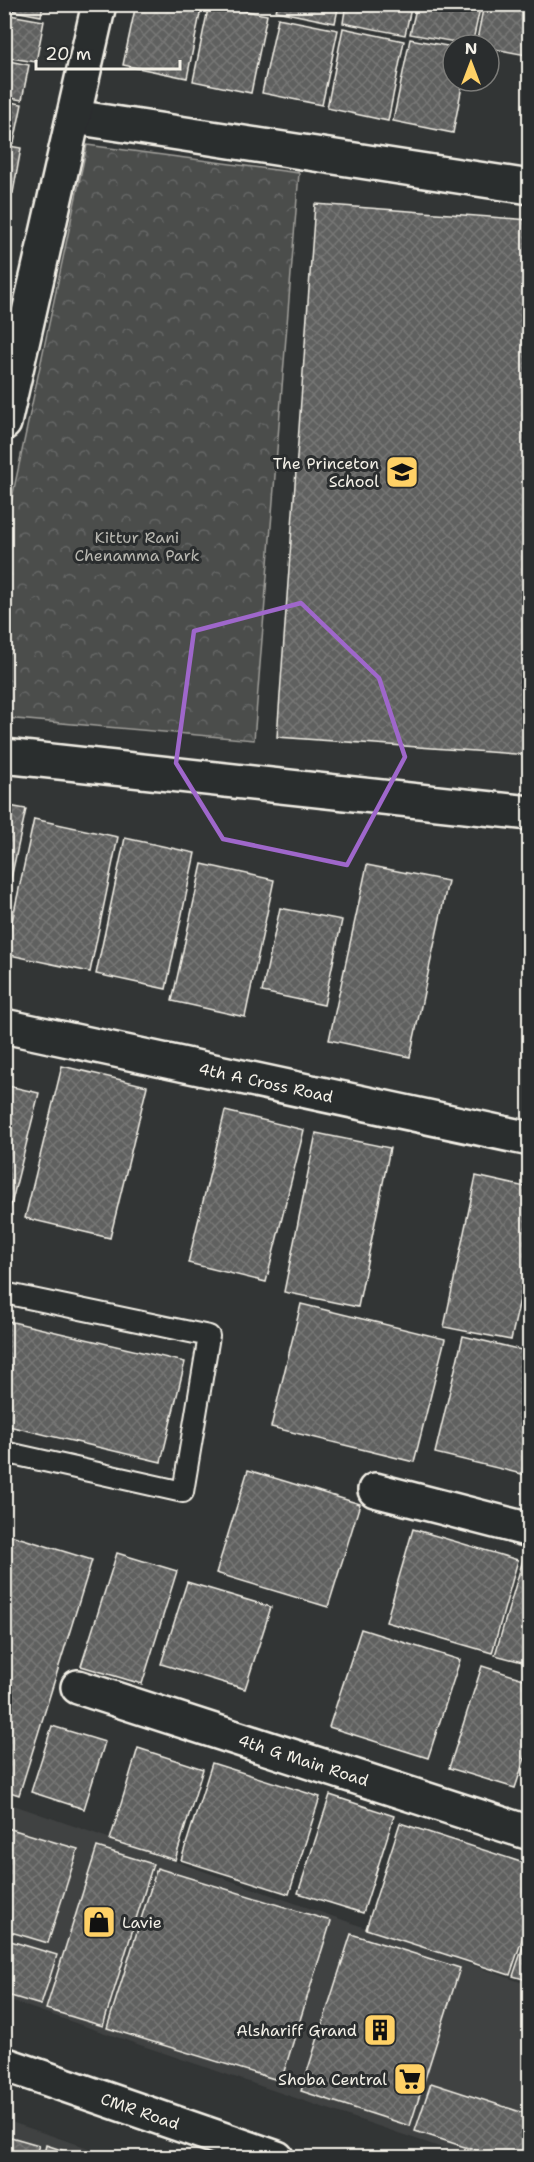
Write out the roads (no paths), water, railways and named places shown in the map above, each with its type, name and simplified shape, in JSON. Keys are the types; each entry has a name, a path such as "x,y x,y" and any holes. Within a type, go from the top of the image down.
{"street":[{"path":"4,423 99,4"},
{"path":"74,117 530,187"},
{"path":"4,756 530,813"},
{"name":"4th A Cross Road","path":"4,1026 530,1140"},
{"path":"375,1490 530,1530"},
{"name":"4th G Main Road","path":"78,1687 530,1833"},
{"name":"CMR Road","path":"4,2064 277,2157"}],"lane":[{"path":"4,1293 208,1336 183,1492 4,1452"}],"place":[{"name":"The Princeton School","path":"402,472"},
{"name":"Lavie","path":"99,1922"},
{"name":"Alshariff Grand","path":"380,2030"},
{"name":"Shoba Central","path":"410,2079"}],"park label":[{"name":"Kittur Rani Chenamma Park","path":"137,546"}]}
